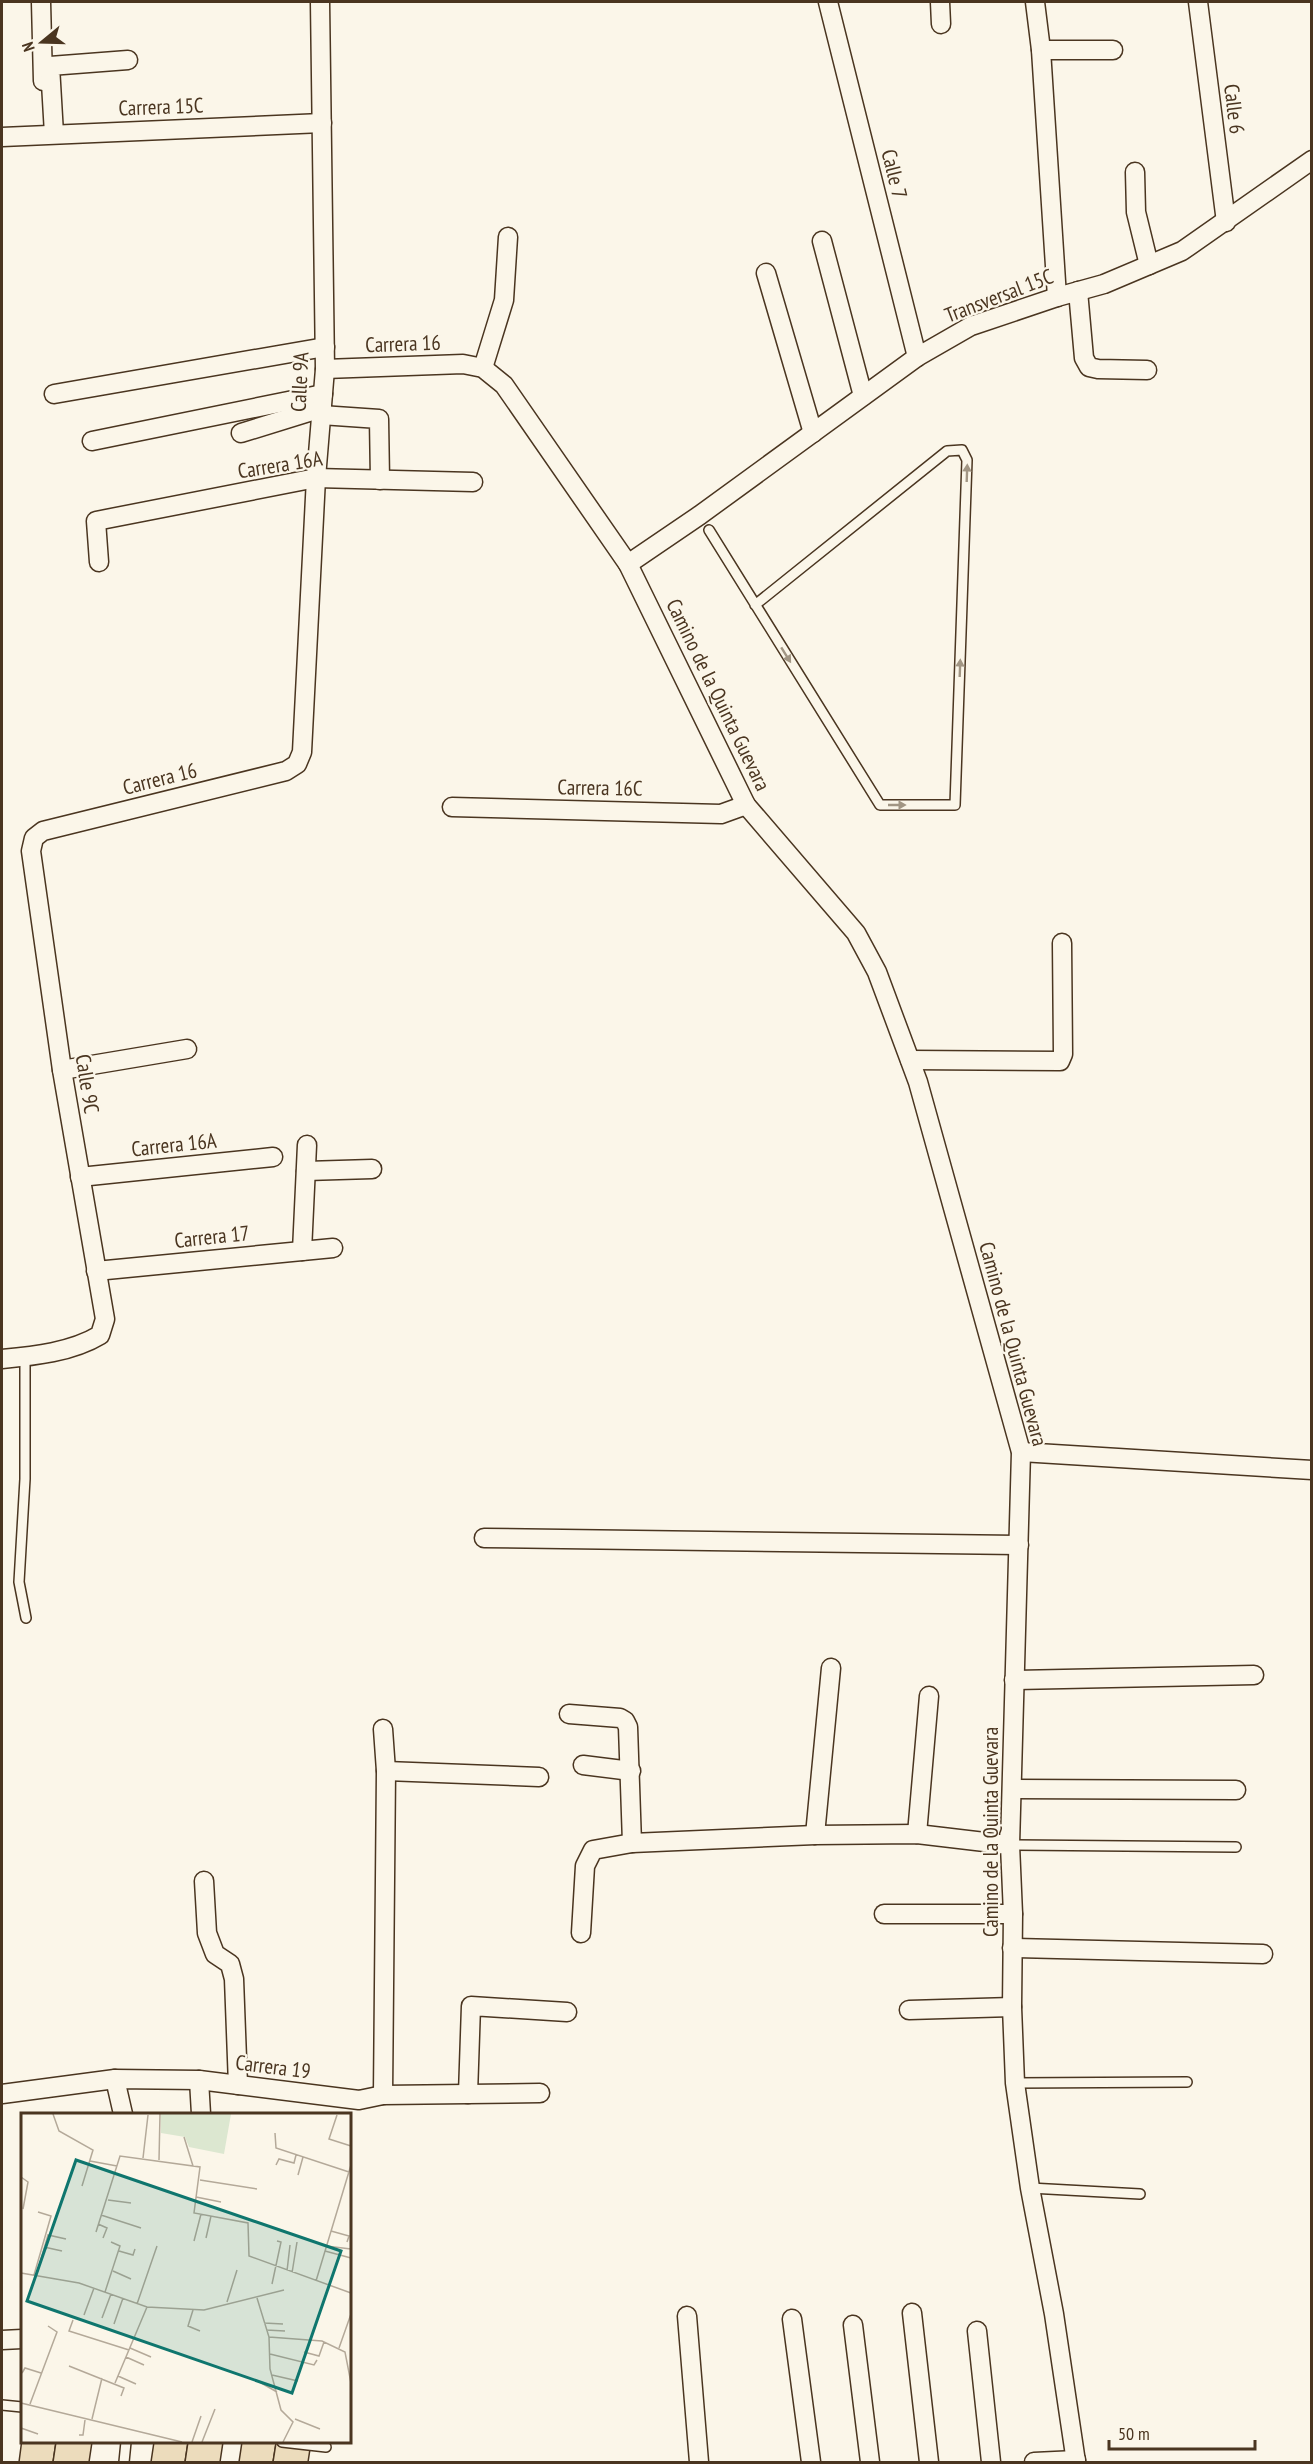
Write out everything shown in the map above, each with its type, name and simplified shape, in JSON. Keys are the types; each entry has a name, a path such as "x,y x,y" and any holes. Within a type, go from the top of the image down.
{"street":[{"path":"41,2 49,135"},
{"name":"Calle 9A","path":"297,764 302,752 316,478 325,369 320,2"},
{"name":"Calle 7","path":"828,2 917,357"},
{"path":"940,2 941,24"},
{"path":"1035,2 1041,50 1057,297"},
{"name":"Calle 6","path":"1198,2 1226,222"},
{"path":"1041,50 1113,50"},
{"path":"49,135 50,66 128,60"},
{"name":"Carrera 15C","path":"2,137 322,123"},
{"name":"Transversal 15C","path":"628,564 705,522 813,432 917,357 971,326 1104,284 1182,251 1311,160"},
{"path":"1135,172 1136,212 1149,265"},
{"path":"483,368 504,300 508,237"},
{"path":"822,241 863,396"},
{"path":"766,273 813,432"},
{"path":"1078,291 1084,358 1089,367 1147,370"},
{"path":"54,394 325,347"},
{"name":"Carrera 16","path":"325,369 463,364 483,368"},
{"name":"Camino de la Quinta Guevara","path":"483,368 504,385 628,564 746,805 856,933 877,972 918,1082 1021,1452 1010,1845 1015,2083 1030,2188 1054,2314 1076,2461"},
{"path":"242,433 322,406"},
{"path":"92,441 322,406 379,419 380,480"},
{"name":"Carrera 16A","path":"99,562 96,521 316,478 473,482"},
{"name":"Carrera 16","path":"34,838 44,831 286,771 297,764"},
{"name":"Carrera 16C","path":"452,807 721,814 746,805"},
{"name":"Calle 9C","path":"25,1356 85,1344 100,1335 105,1319 62,1070 31,851 34,838"},
{"path":"910,1060 1060,1061 1063,1054 1062,943"},
{"path":"62,1070 186,1049"},
{"path":"302,1251 307,1145"},
{"name":"Carrera 16A","path":"80,1177 273,1157"},
{"path":"306,1171 372,1169"},
{"name":"Carrera 17","path":"96,1271 333,1248"},
{"path":"2,1359 25,1356"},
{"path":"1021,1452 1311,1470"},
{"path":"484,1538 1019,1545"},
{"path":"815,1834 831,1668"},
{"path":"1014,1680 1254,1675"},
{"path":"917,1834 929,1696"},
{"path":"569,1714 620,1718 628,1727 632,1843"},
{"path":"383,1729 386,1771 383,2095"},
{"path":"583,1765 631,1771"},
{"path":"386,1771 539,1777"},
{"path":"1013,1789 1236,1790"},
{"path":"581,1933 585,1866 593,1850 632,1843 815,1834 917,1834 1010,1845"},
{"path":"204,1881 207,1933 215,1954 230,1964 234,1979 238,2085"},
{"path":"884,1914 1013,1914"},
{"path":"1012,1948 1263,1954"},
{"path":"468,2094 471,2006 567,2012"},
{"path":"909,2010 1012,2007"},
{"path":"115,2079 123,2113"},
{"name":"Carrera 19","path":"2,2094 115,2079 199,2080 359,2100 383,2095 540,2093"},
{"path":"199,2080 201,2113"},
{"path":"912,2313 929,2463"},
{"path":"687,2316 699,2463"},
{"path":"792,2319 811,2463"},
{"path":"853,2325 870,2463"},
{"path":"977,2331 991,2463"},
{"path":"2,2340 21,2339"},
{"path":"1034,2463 1076,2461"}],"lane":[{"path":"705,522 755,605 880,805 955,805 967,460 962,450 947,451 755,605"},
{"path":"25,1356 25,1479 19,1582 26,1618"},
{"path":"1010,1845 1236,1847"},
{"path":"1015,2083 1187,2082"},
{"path":"1030,2188 1140,2194"},
{"path":"2,2404 21,2407"},
{"path":"124,2463 126,2443"},
{"path":"291,2443 326,2447"}],"building":[{"path":"21,2443 56,2443 53,2462 19,2462"},
{"path":"56,2443 92,2443 89,2462 53,2462"},
{"path":"154,2443 188,2443 185,2462 151,2462"},
{"path":"188,2443 223,2443 220,2462 185,2462"},
{"path":"242,2443 276,2443 273,2462 239,2462"},
{"path":"276,2443 310,2449 308,2462 273,2462"}]}
